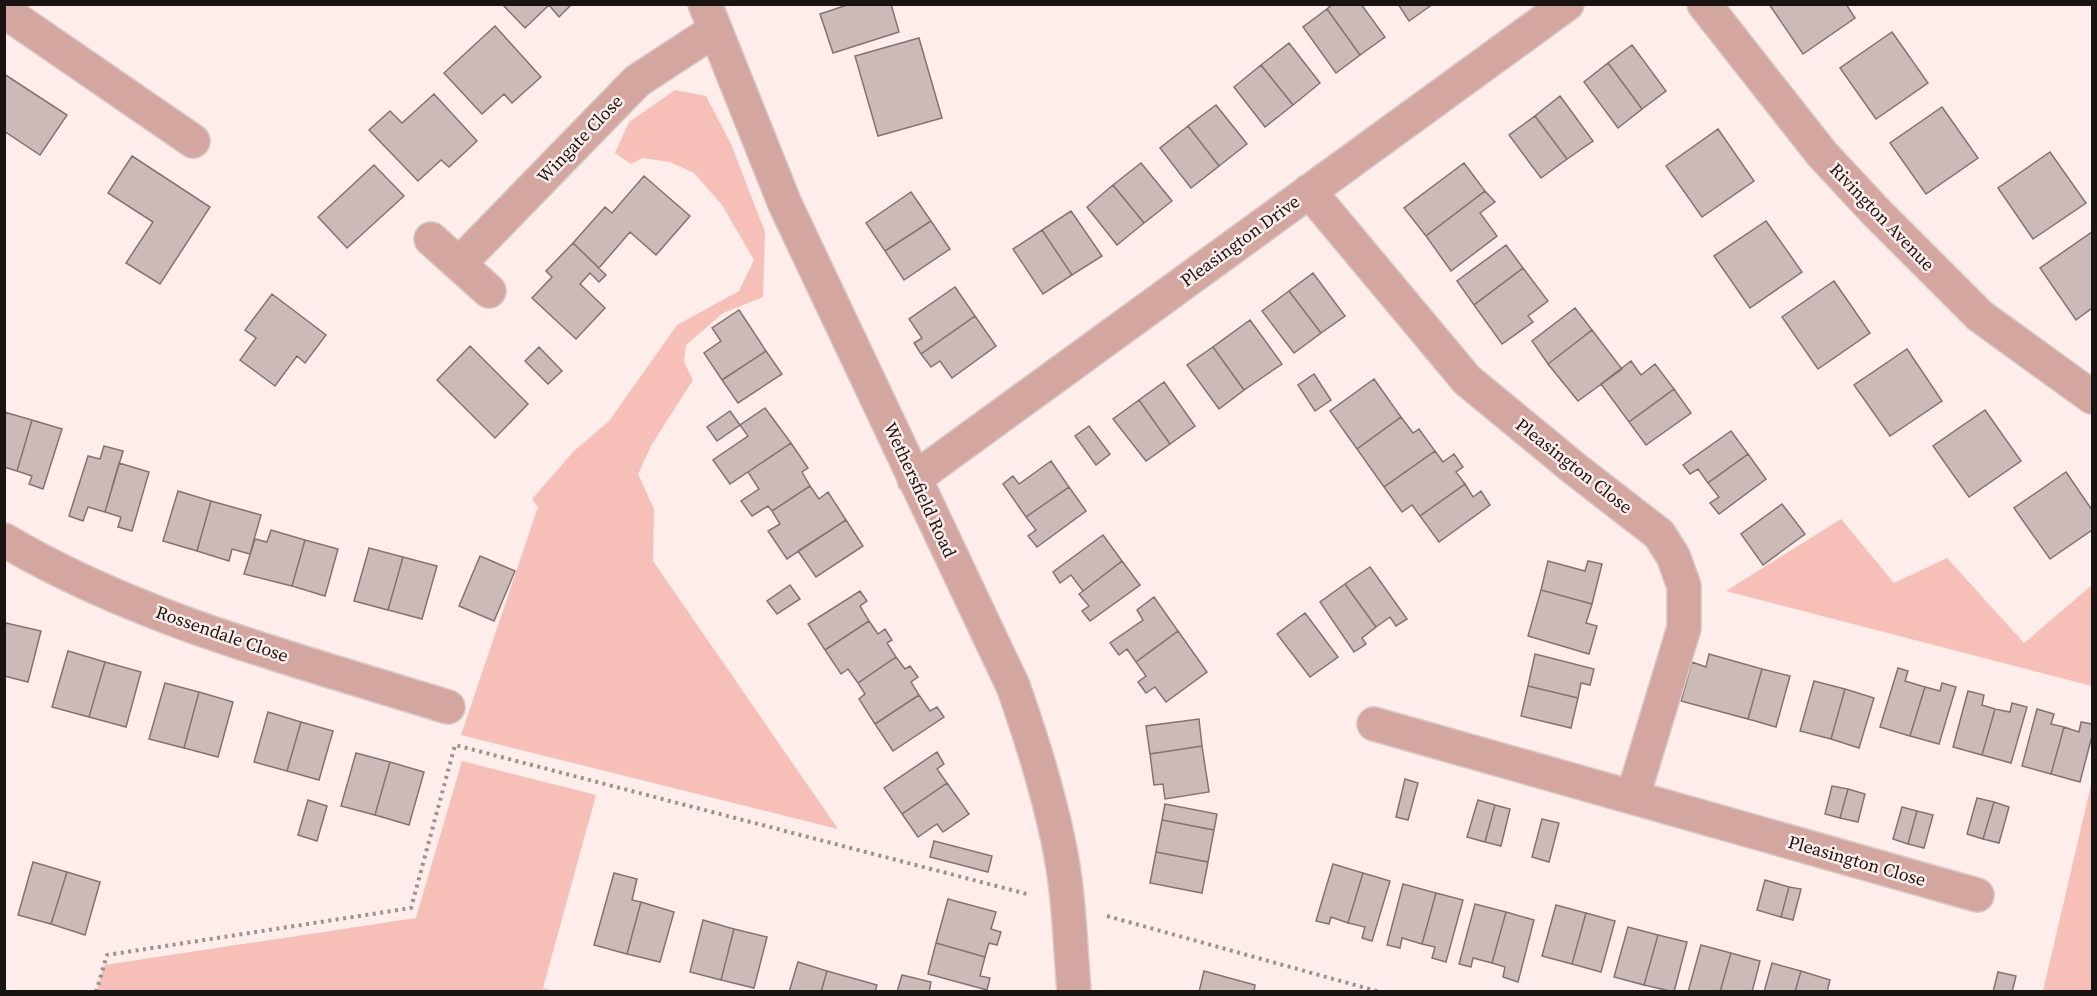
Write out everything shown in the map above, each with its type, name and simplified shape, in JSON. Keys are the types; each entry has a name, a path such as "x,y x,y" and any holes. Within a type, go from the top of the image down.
{"street":[{"name":"Pleasington Drive","path":"914,479 1568,4"},
{"name":"Rivington Avenue","path":"1704,4 1822,154 1876,212 1980,316 2092,397"},
{"path":"4,10 194,141"},
{"name":"Wingate Close","path":"459,264 637,81 710,17"},
{"name":"Wethersfield Road","path":"710,17 785,204 1014,686 1043,776 1059,842 1074,992"},
{"name":"Pleasington Close","path":"1309,190 1467,380 1659,534 1673,556 1684,586 1683,628 1633,796"},
{"path":"431,239 489,291"},
{"name":"Rossendale Close","path":"4,540 34,558 126,601 248,645 448,706"},
{"name":"Pleasington Close","path":"1374,724 1977,895"}],"path":[{"path":"96,992 107,954 411,908 455,745 1067,904 1380,992"}],"shaded area":[{"path":"675,90 706,96 731,144 765,232 763,297 723,313 686,345 684,362 693,380 652,444 638,474 654,509 653,561 838,829 461,735 538,507 532,499 574,451 609,421 677,325 739,291 754,260 722,205 694,173 670,162 643,158 631,164 615,153 629,122"},
{"path":"1841,519 1894,583 1947,558 2024,643 2092,585 2092,686 1726,591"},
{"path":"462,761 596,795 543,988 554,991 97,991 104,965 416,918"},
{"path":"2092,781 2092,991 2043,991"}],"building":[{"path":"502,4 572,4 559,17 549,5 525,28"},
{"path":"850,4 891,4 899,32 833,53 820,14"},
{"path":"1333,4 1361,4 1385,37 1360,55 1327,9"},
{"path":"1398,4 1433,4 1409,21"},
{"path":"1769,4 1846,4 1855,18 1803,54"},
{"path":"1327,9 1360,55 1336,73 1303,27"},
{"path":"495,26 541,77 512,103 504,94 482,114 444,73"},
{"path":"1892,32 1928,83 1876,119 1840,68"},
{"path":"919,38 942,118 878,136 855,56"},
{"path":"1289,43 1320,83 1293,105 1261,65"},
{"path":"1632,45 1666,91 1642,109 1608,63"},
{"path":"1608,63 1642,109 1618,128 1584,82"},
{"path":"1261,65 1293,105 1265,127 1234,87"},
{"path":"4,74 67,115 40,155 4,131"},
{"path":"434,94 477,141 449,167 441,160 418,181 369,130 390,111 402,123"},
{"path":"1560,96 1593,141 1567,159 1535,116"},
{"path":"1216,105 1247,144 1219,166 1188,126"},
{"path":"1942,107 1978,158 1926,194 1890,143"},
{"path":"1535,116 1567,159 1541,178 1509,135"},
{"path":"1188,126 1219,166 1191,188 1160,148"},
{"path":"1718,129 1754,181 1702,217 1666,166"},
{"path":"2050,152 2086,203 2033,239 1998,188"},
{"path":"132,156 210,207 160,284 126,263 153,222 108,193"},
{"path":"1141,163 1172,201 1144,223 1113,185"},
{"path":"1464,163 1485,191 1426,236 1404,208"},
{"path":"374,165 404,196 347,248 318,217"},
{"path":"644,176 690,216 656,255 630,232 599,268 573,243 605,207 612,213"},
{"path":"1113,185 1144,223 1117,245 1087,207"},
{"path":"1485,191 1495,202 1480,213 1497,236 1451,271 1426,236"},
{"path":"911,192 931,221 885,251 866,223"},
{"path":"1071,211 1102,256 1072,275 1042,230"},
{"path":"931,221 950,249 904,280 885,251"},
{"path":"1766,221 1802,272 1750,308 1714,256"},
{"path":"1042,230 1072,275 1043,294 1013,249"},
{"path":"2092,232 2092,308 2076,320 2040,268"},
{"path":"573,243 606,275 599,282 590,273 580,284 605,308 576,339 532,298 552,277 546,271"},
{"path":"1506,245 1523,268 1474,305 1457,281"},
{"path":"1523,268 1548,301 1528,316 1533,322 1502,344 1474,305"},
{"path":"1313,273 1345,316 1321,333 1289,291"},
{"path":"1834,281 1870,333 1818,369 1782,317"},
{"path":"955,287 975,316 921,354 914,343 922,338 909,319"},
{"path":"1289,291 1321,333 1294,353 1262,311"},
{"path":"272,294 326,335 305,363 297,356 275,386 240,360 256,338 245,330"},
{"path":"1575,308 1592,330 1548,364 1532,341"},
{"path":"739,310 766,351 722,380 704,353 721,341 712,328"},
{"path":"975,316 996,346 952,378 940,361 931,367 921,354"},
{"path":"1250,320 1282,364 1244,390 1213,347"},
{"path":"1592,330 1622,369 1578,401 1548,364"},
{"path":"470,346 528,404 495,438 437,380"},
{"path":"539,347 562,371 548,384 525,361"},
{"path":"1213,347 1244,390 1219,409 1187,365"},
{"path":"1907,349 1942,401 1890,436 1854,385"},
{"path":"766,351 782,374 738,403 722,380"},
{"path":"1631,361 1641,375 1655,364 1674,389 1629,422 1601,384"},
{"path":"1314,374 1331,400 1315,411 1298,385"},
{"path":"1374,379 1401,417 1357,449 1330,411"},
{"path":"1164,382 1195,426 1170,444 1139,400"},
{"path":"1674,389 1691,413 1646,445 1629,422"},
{"path":"1139,400 1170,444 1146,461 1113,419"},
{"path":"765,408 791,443 730,484 713,460 748,436 740,425"},
{"path":"1985,410 2021,461 1969,497 1933,446"},
{"path":"730,411 740,425 717,441 707,427"},
{"path":"4,412 32,420 17,471 4,467"},
{"path":"1401,417 1413,433 1419,429 1435,451 1384,487 1357,449"},
{"path":"32,420 62,429 43,489 29,484 32,476 17,471"},
{"path":"1089,426 1110,454 1096,465 1075,436"},
{"path":"1731,431 1748,454 1708,483 1698,469 1690,474 1683,465"},
{"path":"791,443 808,468 802,472 810,486 772,511 768,506 752,516 741,501 759,489 748,472"},
{"path":"104,446 123,451 105,512 88,507 83,521 69,516 88,456 100,459"},
{"path":"1435,451 1443,462 1454,454 1463,467 1456,472 1465,484 1420,516 1412,505 1402,512 1384,487"},
{"path":"1748,454 1766,479 1719,514 1710,503 1719,497 1708,483"},
{"path":"1051,461 1069,487 1026,517 1003,484 1013,476 1019,484"},
{"path":"119,463 149,472 132,531 118,527 121,517 105,512"},
{"path":"2066,472 2092,510 2092,530 2050,559 2014,508"},
{"path":"1465,484 1473,497 1481,491 1490,505 1439,542 1420,516"},
{"path":"810,486 819,499 828,492 846,520 787,559 768,531 780,524 772,511"},
{"path":"1069,487 1086,511 1037,547 1028,536 1036,530 1026,517"},
{"path":"178,491 211,501 197,551 163,541"},
{"path":"211,501 261,515 250,554 232,549 229,561 197,551"},
{"path":"1782,504 1805,534 1763,565 1741,534"},
{"path":"846,520 863,546 816,577 798,551"},
{"path":"271,530 305,540 292,586 244,574 255,539 267,542"},
{"path":"1103,535 1122,561 1083,591 1071,575 1060,583 1053,572"},
{"path":"305,540 338,549 325,596 292,586"},
{"path":"369,548 403,557 388,610 354,601"},
{"path":"480,556 515,571 494,621 459,606"},
{"path":"403,557 437,566 422,619 388,610"},
{"path":"1122,561 1140,585 1090,621 1082,611 1089,606 1079,594"},
{"path":"1548,561 1585,571 1588,561 1602,564 1592,604 1541,590"},
{"path":"1370,567 1407,619 1396,626 1390,617 1376,627 1345,584"},
{"path":"1345,584 1376,627 1362,638 1366,644 1354,652 1320,602"},
{"path":"790,585 800,599 777,614 767,601"},
{"path":"1541,590 1592,604 1586,623 1597,626 1589,654 1528,636"},
{"path":"860,591 867,601 860,606 869,621 825,650 808,624"},
{"path":"1154,597 1178,631 1136,662 1127,649 1119,655 1110,643 1143,620 1137,610"},
{"path":"1305,613 1338,657 1310,677 1277,634"},
{"path":"869,621 878,634 885,629 892,640 887,643 896,657 858,683 848,669 841,674 825,650"},
{"path":"6,623 41,631 28,682 4,676"},
{"path":"1178,631 1207,672 1166,702 1155,687 1146,693 1138,682 1146,676 1136,662"},
{"path":"68,651 105,662 89,717 52,707"},
{"path":"1535,654 1594,669 1590,685 1581,683 1578,698 1528,686"},
{"path":"1709,654 1762,669 1748,719 1681,701 1692,662 1706,667"},
{"path":"896,657 905,669 910,666 918,677 911,682 919,695 875,724 859,699 865,694 858,683"},
{"path":"105,662 141,672 126,727 89,717"},
{"path":"1898,668 1908,671 1905,681 1925,687 1910,736 1880,727"},
{"path":"1762,669 1790,676 1776,727 1748,719"},
{"path":"1814,681 1845,689 1831,739 1800,731"},
{"path":"165,683 199,692 184,748 149,739"},
{"path":"1942,683 1956,687 1939,744 1910,736 1925,687 1940,691"},
{"path":"1528,686 1578,698 1571,728 1521,716"},
{"path":"1845,689 1874,698 1859,748 1831,739"},
{"path":"1968,691 1984,695 1982,705 1995,709 1982,755 1953,747"},
{"path":"199,692 233,702 218,757 184,748"},
{"path":"919,695 930,711 937,707 944,717 893,751 875,724"},
{"path":"2012,703 2027,707 2011,763 1982,755 1995,709 2010,712"},
{"path":"2037,709 2054,714 2051,724 2064,727 2051,774 2022,766"},
{"path":"268,712 301,722 287,771 254,762"},
{"path":"1199,719 1202,746 1150,754 1146,726"},
{"path":"301,722 333,731 319,780 287,771"},
{"path":"2081,722 2092,724 2092,736 2080,782 2051,774 2064,727 2079,732"},
{"path":"1202,746 1209,792 1165,799 1163,784 1154,785 1150,754"},
{"path":"937,752 944,764 937,769 947,783 902,814 884,788"},
{"path":"356,753 390,762 375,815 341,806"},
{"path":"390,762 424,772 409,825 375,815"},
{"path":"1405,779 1418,783 1408,820 1396,817"},
{"path":"947,783 969,814 943,832 937,824 918,837 902,814"},
{"path":"1832,786 1848,789 1840,818 1825,814"},
{"path":"1848,789 1865,794 1858,822 1840,818"},
{"path":"1977,798 1994,802 1983,839 1967,834"},
{"path":"308,800 327,806 317,841 298,835"},
{"path":"1478,800 1495,805 1485,842 1467,837"},
{"path":"1994,802 2009,807 1999,843 1983,839"},
{"path":"1165,804 1217,814 1214,830 1162,820"},
{"path":"1495,805 1510,809 1501,846 1485,842"},
{"path":"1902,807 1917,811 1908,844 1893,839"},
{"path":"1917,811 1933,815 1924,848 1908,844"},
{"path":"1542,819 1559,823 1549,862 1532,857"},
{"path":"1162,820 1214,830 1208,862 1156,852"},
{"path":"934,841 992,856 988,872 930,857"},
{"path":"1156,852 1208,862 1202,893 1150,883"},
{"path":"33,862 67,872 51,924 18,915"},
{"path":"1333,864 1363,873 1348,923 1331,917 1329,924 1316,921"},
{"path":"67,872 100,882 85,935 51,924"},
{"path":"614,873 637,879 632,900 641,902 627,954 594,945"},
{"path":"1363,873 1390,881 1372,941 1362,938 1365,927 1348,923"},
{"path":"1765,880 1789,887 1781,917 1757,910"},
{"path":"1403,884 1436,893 1422,944 1402,938 1400,948 1387,945"},
{"path":"1789,887 1801,889 1793,920 1781,917"},
{"path":"1436,893 1463,900 1446,962 1432,958 1435,947 1422,944"},
{"path":"948,899 996,912 991,929 1001,932 997,945 989,943 985,957 936,943"},
{"path":"641,902 674,912 660,962 627,954"},
{"path":"1475,904 1506,912 1492,963 1473,958 1471,967 1459,964"},
{"path":"1556,905 1586,913 1572,964 1542,956"},
{"path":"1506,912 1534,920 1518,982 1503,977 1505,967 1492,963"},
{"path":"1586,913 1615,921 1601,972 1572,964"},
{"path":"703,920 734,929 721,980 690,972"},
{"path":"1628,927 1658,935 1644,985 1614,977"},
{"path":"734,929 767,937 754,988 721,980"},
{"path":"1658,935 1687,942 1674,992 1644,985"},
{"path":"936,943 985,957 980,976 990,978 987,990 928,974"},
{"path":"1701,945 1731,953 1720,992 1688,992"},
{"path":"1731,953 1760,961 1752,992 1720,992"},
{"path":"798,962 827,971 821,992 789,992"},
{"path":"1772,963 1801,971 1795,992 1764,992"},
{"path":"827,971 877,985 875,992 821,992"},
{"path":"1204,971 1255,985 1254,992 1199,992"},
{"path":"1801,971 1830,980 1827,992 1795,992"},
{"path":"1998,972 2016,976 2012,992 1993,992"},
{"path":"902,975 931,982 929,992 897,992"}]}
